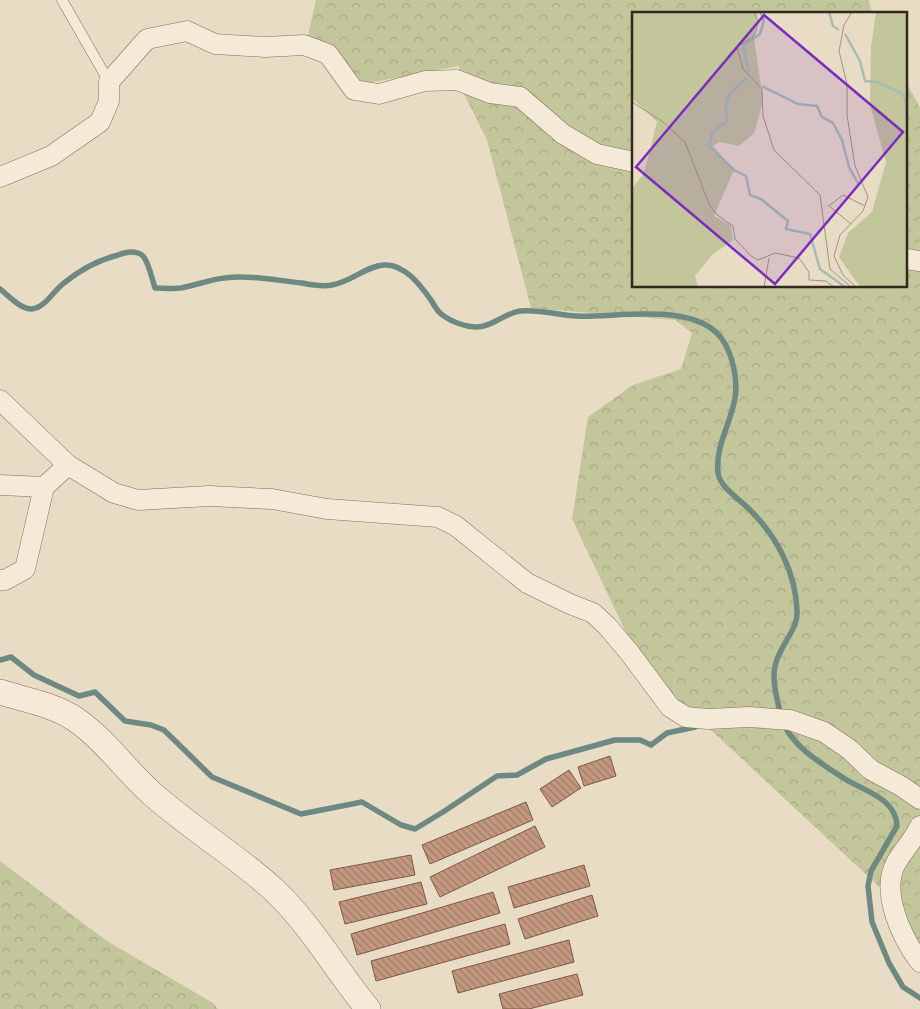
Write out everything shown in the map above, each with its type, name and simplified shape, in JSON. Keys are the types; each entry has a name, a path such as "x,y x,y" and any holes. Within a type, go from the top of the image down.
{"street":[{"path":"0,176 51,156 100,122 109,101 109,82 147,39 187,31 215,44 265,47 304,45 328,54 354,90 379,94 425,81 457,80 490,93 520,97 563,134 597,154 632,162"},
{"path":"0,400 68,465 114,494 138,500 209,496 272,499 328,509 438,517 456,526 528,583 593,613 629,652 670,708 686,718 749,717 790,720 824,732 850,749 871,770 901,786 920,799"},
{"path":"0,580 5,580 25,569 44,487 68,465"},
{"path":"0,485 44,487"},
{"path":"0,692 37,701 74,719 112,750 156,797 273,890 321,945 343,978 368,1009"},
{"path":"920,826 895,866 890,887 897,922 910,949 920,962"}],"lane":[{"path":"62,0 109,82"}],"green space":[{"path":"316,0 869,0 872,12 632,12 632,288 908,288 908,85 920,108 920,951 886,893 642,666 572,519 588,417 633,385 681,369 692,333 675,320 531,308 487,140 460,86 459,66 363,84 337,52 308,36"},
{"path":"0,861 107,941 213,1003 218,1009 0,1009"}],"building":[{"path":"610,756 616,776 584,786 578,767"},
{"path":"569,770 581,788 552,807 540,789"},
{"path":"526,802 533,820 430,864 422,845"},
{"path":"535,826 545,847 440,897 430,877"},
{"path":"411,855 415,875 334,890 330,870"},
{"path":"584,865 590,886 514,908 508,887"},
{"path":"421,882 427,904 345,924 339,902"},
{"path":"493,892 500,913 357,955 351,934"},
{"path":"592,895 598,916 525,939 518,919"},
{"path":"505,924 510,944 376,981 371,961"},
{"path":"569,940 574,962 458,993 452,971"},
{"path":"577,974 583,995 529,1009 503,1009 499,994"}],"waterway":[{"path":"0,289 23,307 37,308 60,286 83,270 103,260 131,252 143,256 149,267 155,288 181,288 233,277 328,286 346,281 377,266 391,265 411,276 440,313 452,321 467,326 483,326 514,312 541,311 576,316 654,314 694,320 710,327 726,345 732,360 736,383 733,407 719,453 718,473 727,489 760,521 777,544 789,570 796,597 797,617 774,671 774,684 780,712"},
{"path":"0,660 11,657 34,675 79,696 95,692 125,721 151,725 164,730 212,777 301,814 362,802 401,825 415,829 497,776 517,775 546,759 615,740 640,740 651,745 667,733 695,727"},
{"path":"784,725 795,741 810,755 845,779 878,796 895,816 897,826 871,871 868,886 872,922 889,963 903,987 920,998"}]}
